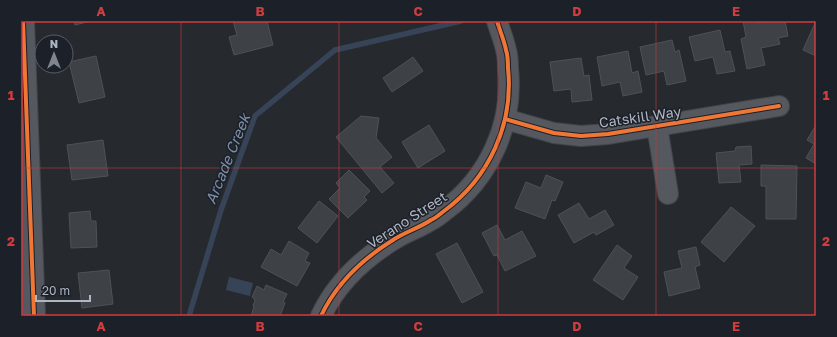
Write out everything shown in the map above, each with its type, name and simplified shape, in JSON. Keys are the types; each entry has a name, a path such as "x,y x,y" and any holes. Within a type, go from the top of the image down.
{"street":[{"path":"23,21 34,316"},
{"name":"Verano Street","path":"321,316 337,290 354,270 373,253 394,239 432,220 455,203 474,182 490,159 501,133 509,94 507,51 497,21"},
{"name":"Catskill Way","path":"505,119 554,133 580,136 608,134 779,106"},
{"path":"657,126 668,194"}],"water":[{"path":"229,277 253,283 250,296 226,290"}],"building":[{"path":"74,21 91,21 75,25"},
{"path":"233,21 267,21 273,45 234,55 229,37 237,35"},
{"path":"743,21 757,21 758,23 785,21 788,36 778,38 780,44 761,48 765,65 747,69 741,39 746,37"},
{"path":"816,21 816,56 803,50"},
{"path":"720,30 725,52 730,51 735,71 717,74 713,57 695,61 689,37"},
{"path":"672,40 675,52 679,50 686,81 667,85 664,71 646,75 640,47"},
{"path":"628,51 632,73 638,71 642,92 623,96 620,82 602,86 597,57"},
{"path":"96,56 105,97 79,103 72,74 74,74 74,61"},
{"path":"413,57 423,71 392,92 383,78"},
{"path":"581,58 584,76 589,75 592,100 572,102 571,89 554,91 550,62"},
{"path":"361,116 379,118 376,138 392,157 380,167 394,183 382,193 336,137"},
{"path":"429,125 445,151 418,168 402,142"},
{"path":"816,125 816,164 806,158 814,144 807,140"},
{"path":"103,140 108,176 72,180 67,145"},
{"path":"751,146 752,164 739,165 741,182 719,183 716,153 735,151 736,147"},
{"path":"761,165 797,166 796,219 766,219 766,186 761,186"},
{"path":"349,170 370,191 364,197 367,200 348,218 329,199 340,188 336,183"},
{"path":"546,175 563,182 555,201 552,200 545,219 515,208 526,182 541,188"},
{"path":"319,201 338,216 317,243 298,228"},
{"path":"579,203 589,219 605,210 614,225 596,235 594,232 574,243 558,215"},
{"path":"731,207 755,226 724,262 701,242"},
{"path":"90,211 91,221 96,221 97,247 71,248 69,213"},
{"path":"497,225 505,240 522,231 536,256 505,271 497,255 494,256 482,233"},
{"path":"289,241 309,253 305,261 310,263 297,286 261,267 271,249 281,255"},
{"path":"457,243 483,292 462,303 436,254"},
{"path":"617,245 632,256 624,268 638,277 623,300 593,280"},
{"path":"696,247 700,265 695,267 700,288 669,296 664,272 682,268 678,251"},
{"path":"109,270 113,304 82,308 78,273"},
{"path":"266,285 287,294 283,302 285,303 280,316 251,316 255,300 252,297 257,286 264,290"}],"waterway":[{"name":"Arcade Creek","path":"189,316 221,210 255,116 335,50 461,21"}],"cycle path":[{"path":"23,21 34,316"},
{"path":"321,316 334,293 361,264 393,240 438,216 460,198 474,183 486,166 502,129 507,109 509,89 507,54 497,21"},
{"path":"505,119 554,133 581,136 608,134 779,106"}]}
